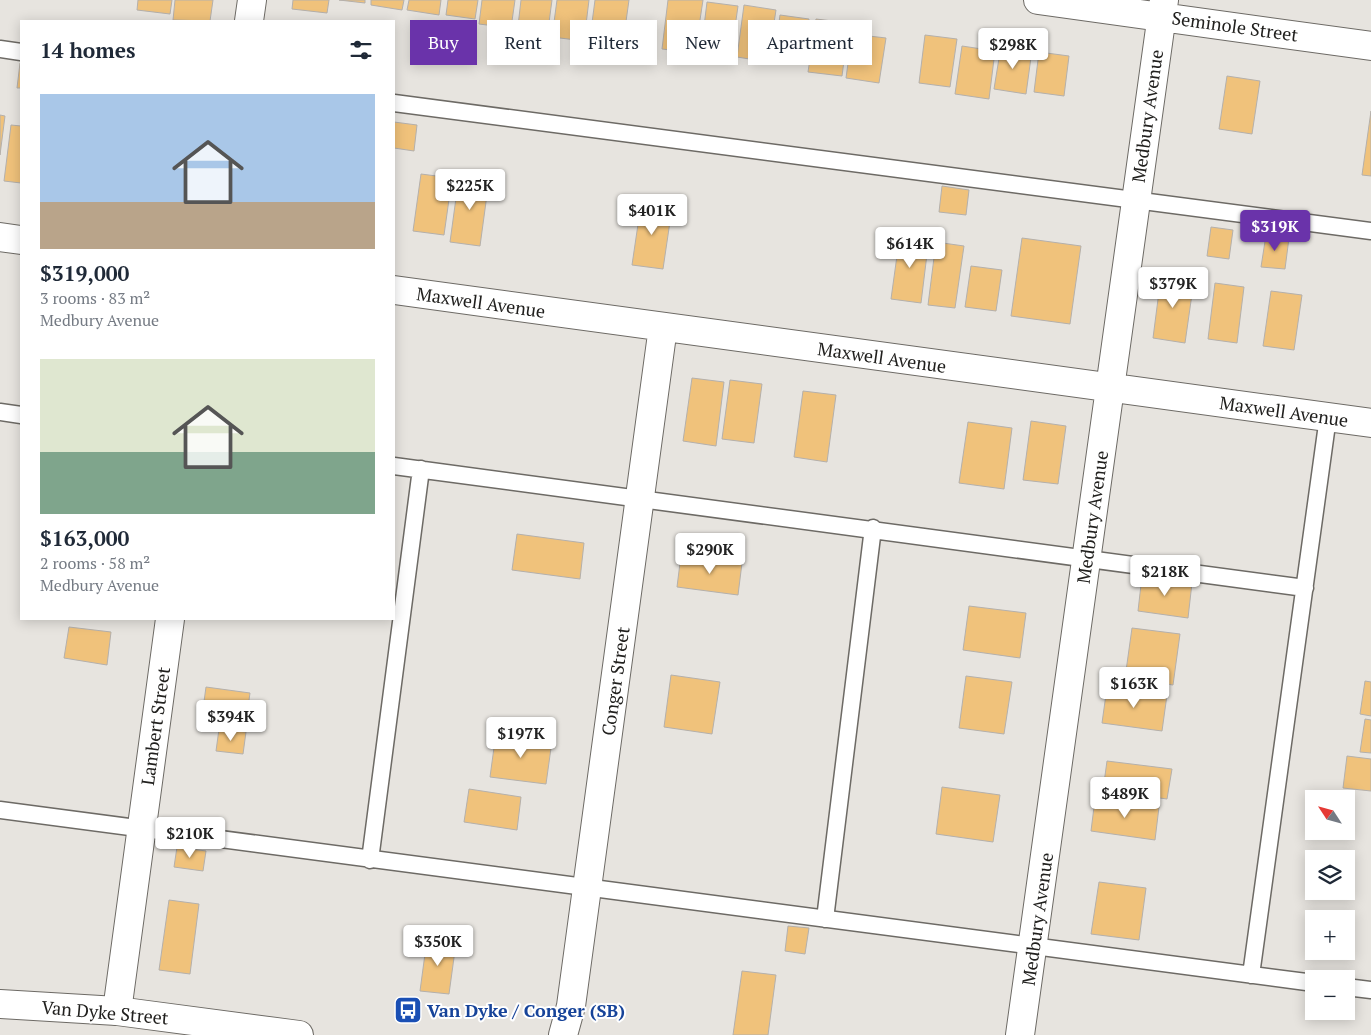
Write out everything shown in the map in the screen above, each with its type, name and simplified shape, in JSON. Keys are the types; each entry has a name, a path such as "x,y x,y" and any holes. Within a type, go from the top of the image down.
{"street":[{"path":"249,20 252,0"},
{"name":"Seminole Street","path":"1038,0 1163,8 1371,46"},
{"name":"Medbury Avenue","path":"1020,1035 1163,8"},
{"path":"0,237 20,240"},
{"name":"Maxwell Avenue","path":"395,290 1371,423"},
{"name":"Conger Street","path":"563,1035 571,1006 663,327"},
{"name":"Lambert Street","path":"118,1011 170,620"},
{"name":"Van Dyke Street","path":"0,1004 118,1011 298,1035"}],"lane":[{"path":"0,49 20,52"},
{"path":"395,103 1371,231"},
{"path":"0,412 20,415"},
{"path":"1251,975 1328,417"},
{"path":"395,466 874,528 1304,588"},
{"path":"370,860 421,469"},
{"path":"824,919 874,528"},
{"path":"0,810 1305,982"},
{"path":"1355,988 1371,990"}],"building":[{"path":"138,0 172,0 170,14 137,10"},
{"path":"175,0 213,0 210,20 173,20"},
{"path":"293,0 329,0 327,13 292,9"},
{"path":"339,0 365,0 365,3"},
{"path":"371,0 404,0 402,10 371,5"},
{"path":"409,0 441,0 439,15 407,10"},
{"path":"448,0 478,0 475,19 446,15"},
{"path":"482,0 515,0 512,20 487,20 487,25 479,24"},
{"path":"521,0 552,0 549,20 519,20"},
{"path":"557,0 589,0 587,20 570,20 570,39 560,38 560,20 554,20"},
{"path":"595,0 629,0 626,20 592,20"},
{"path":"668,0 703,0 700,20 667,20 667,50 662,49"},
{"path":"707,2 738,6 736,20 705,20"},
{"path":"744,5 776,10 774,20 748,20 748,59 738,57"},
{"path":"780,15 809,19 809,20 779,20"},
{"path":"925,35 957,39 950,87 919,83"},
{"path":"872,36 886,38 879,83 846,78 848,65 872,65"},
{"path":"962,46 995,51 989,99 955,94"},
{"path":"1001,46 1032,50 1026,94 994,89"},
{"path":"1039,52 1069,56 1064,96 1034,92"},
{"path":"20,63 20,88 17,88"},
{"path":"809,65 843,65 842,76 808,72"},
{"path":"1227,76 1260,81 1252,134 1219,129"},
{"path":"1371,111 1371,176 1362,175"},
{"path":"0,115 5,116 0,155"},
{"path":"395,122 417,125 414,151 395,148"},
{"path":"11,125 20,126 20,183 4,181"},
{"path":"421,174 452,178 444,235 413,231"},
{"path":"459,176 489,180 480,246 450,242"},
{"path":"942,186 969,190 966,215 939,212"},
{"path":"641,204 672,208 663,269 632,265"},
{"path":"1211,227 1233,230 1229,259 1207,256"},
{"path":"900,234 929,238 921,303 891,299"},
{"path":"1266,235 1289,238 1285,269 1261,267"},
{"path":"1022,238 1081,246 1070,324 1011,316"},
{"path":"936,242 964,246 955,308 928,305"},
{"path":"971,266 1002,270 996,311 965,307"},
{"path":"1161,276 1194,280 1185,343 1153,338"},
{"path":"1215,283 1244,287 1237,343 1208,339"},
{"path":"1271,291 1302,295 1294,350 1263,346"},
{"path":"692,378 724,382 716,446 683,441"},
{"path":"730,380 762,384 754,443 722,439"},
{"path":"803,391 836,395 827,462 794,457"},
{"path":"1031,421 1066,426 1058,484 1023,480"},
{"path":"968,422 1012,428 1004,489 959,483"},
{"path":"517,534 584,543 580,579 512,570"},
{"path":"681,555 742,563 738,595 677,587"},
{"path":"1142,576 1192,583 1188,618 1138,611"},
{"path":"969,606 1026,613 1020,658 963,650"},
{"path":"69,627 111,632 107,665 64,658"},
{"path":"1132,628 1180,634 1173,685 1125,678"},
{"path":"671,675 720,682 712,734 664,727"},
{"path":"966,676 1012,682 1004,734 959,728"},
{"path":"1365,681 1371,682 1371,716 1360,714"},
{"path":"206,687 250,693 246,722 202,716"},
{"path":"1107,687 1167,695 1162,731 1102,723"},
{"path":"1365,719 1371,720 1371,753 1360,752"},
{"path":"219,729 246,732 243,754 216,751"},
{"path":"496,733 552,741 546,784 490,777"},
{"path":"1347,756 1371,759 1371,791 1343,788"},
{"path":"1107,761 1172,769 1167,799 1103,790"},
{"path":"942,787 1000,795 993,842 936,834"},
{"path":"469,789 521,797 517,830 464,822"},
{"path":"1095,799 1159,807 1155,840 1091,831"},
{"path":"177,847 206,851 203,871 174,867"},
{"path":"1099,882 1146,888 1139,940 1091,934"},
{"path":"169,900 199,904 190,974 159,970"},
{"path":"788,926 809,928 805,954 785,951"},
{"path":"427,939 456,943 449,994 420,991"},
{"path":"742,971 776,975 768,1035 733,1035"}],"place":[{"name":"Van Dyke / Conger (SB)","path":"408,1010"}]}
